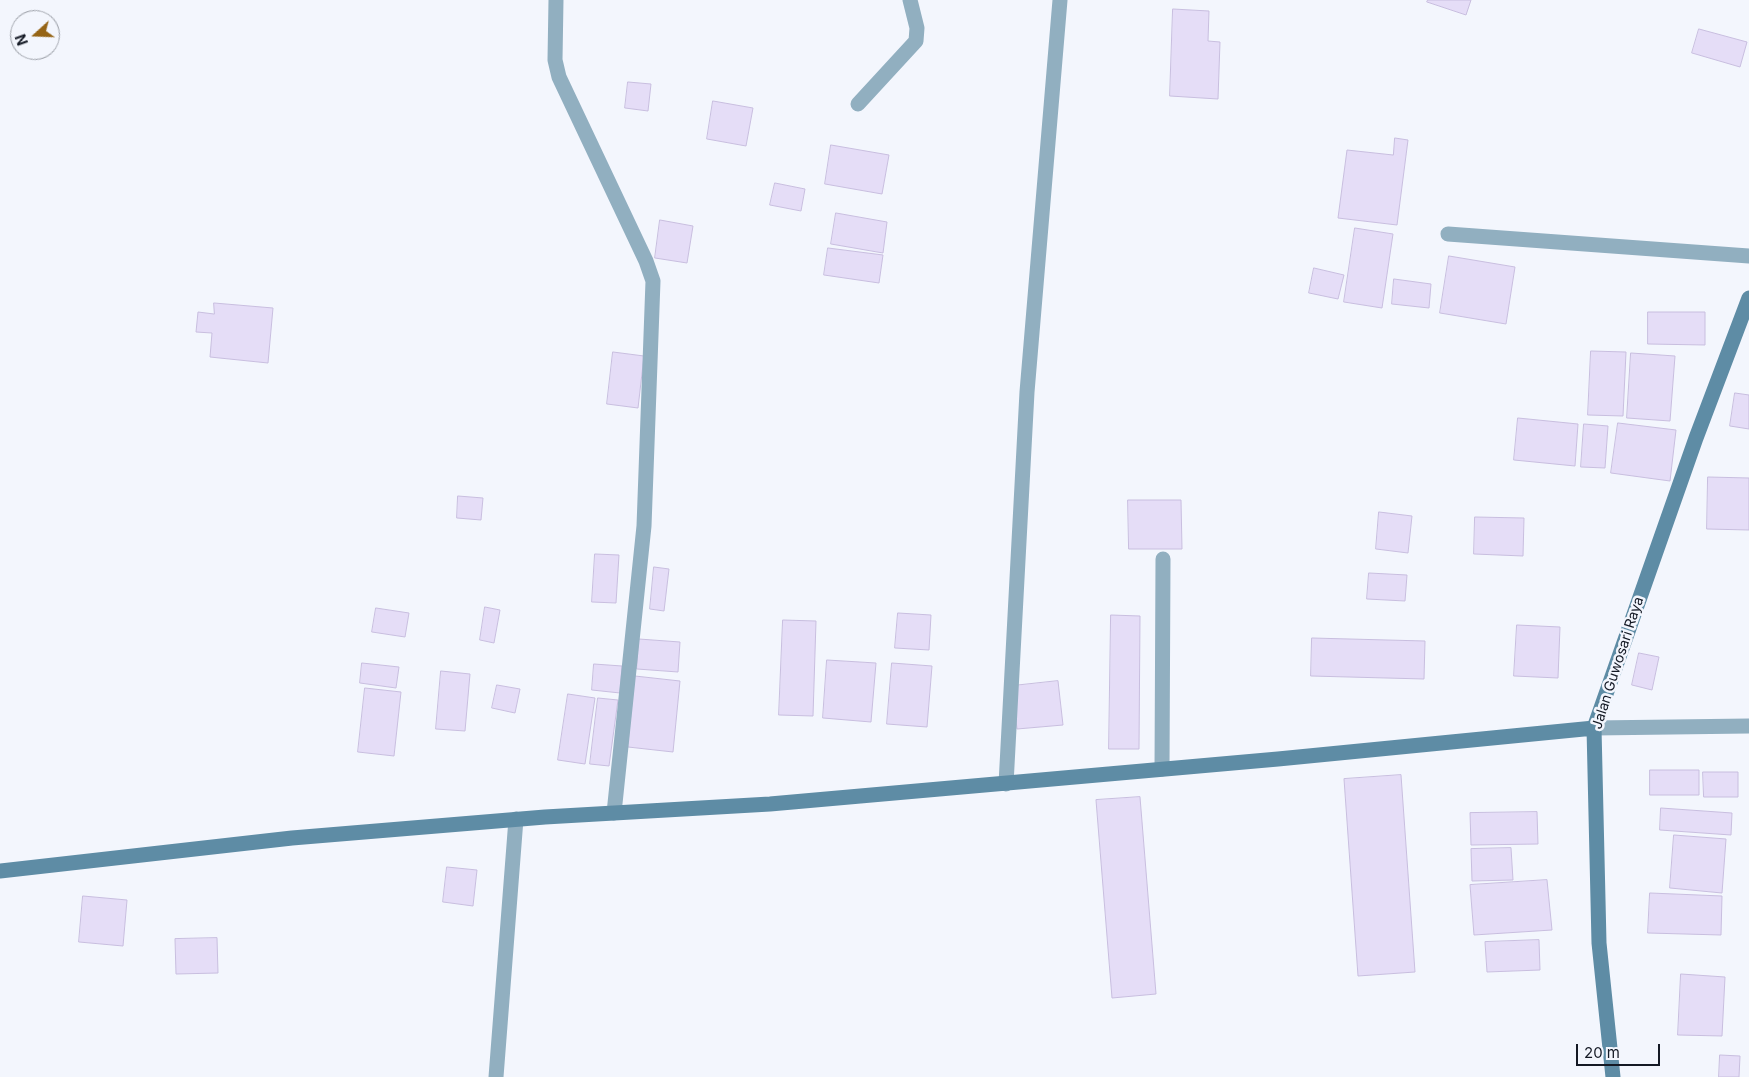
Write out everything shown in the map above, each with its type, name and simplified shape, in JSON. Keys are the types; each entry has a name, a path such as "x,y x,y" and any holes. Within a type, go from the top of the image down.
{"street":[{"path":"556,0 555,60 559,77 646,260 653,281 644,526 614,813"},
{"path":"858,104 916,41 917,28 910,0"},
{"path":"1006,784 1027,392 1060,0"},
{"path":"1448,234 1749,256"},
{"name":"Jalan Guwosari Raya","path":"1613,1077 1599,943 1594,728 1696,438 1749,298"},
{"path":"1162,769 1163,560"},
{"path":"0,871 292,838 516,819 770,804 1006,784 1594,728 1749,726"},
{"path":"496,1077 516,819"}],"building":[{"path":"1428,0 1471,0 1466,15 1427,2"},
{"path":"1173,9 1209,11 1208,41 1220,42 1218,99 1170,96"},
{"path":"1699,29 1747,42 1740,67 1692,53"},
{"path":"628,82 651,84 648,111 625,108"},
{"path":"713,101 753,108 746,146 707,139"},
{"path":"1395,138 1408,140 1397,225 1338,218 1347,150 1393,155"},
{"path":"831,145 889,155 882,194 825,184"},
{"path":"775,183 805,189 801,211 770,205"},
{"path":"836,213 887,222 883,253 831,244"},
{"path":"660,220 693,226 687,263 655,258"},
{"path":"1355,228 1393,234 1382,308 1344,302"},
{"path":"828,248 883,255 879,283 824,275"},
{"path":"1449,256 1515,267 1506,324 1440,313"},
{"path":"1314,268 1344,275 1338,299 1309,293"},
{"path":"1394,279 1431,284 1429,308 1392,304"},
{"path":"214,303 273,308 268,363 210,357 212,333 196,332 198,312 214,314"},
{"path":"1648,312 1705,312 1705,345 1648,344"},
{"path":"1591,351 1626,352 1623,416 1588,415"},
{"path":"613,352 644,356 638,408 607,404"},
{"path":"1631,353 1675,356 1670,421 1627,418"},
{"path":"1735,393 1749,395 1749,429 1730,426"},
{"path":"1518,418 1578,424 1575,466 1514,460"},
{"path":"1618,423 1676,430 1670,481 1611,473"},
{"path":"1584,424 1608,426 1605,468 1581,467"},
{"path":"1708,477 1749,478 1749,530 1707,529"},
{"path":"458,496 483,498 481,520 457,518"},
{"path":"1128,500 1181,500 1182,549 1129,549"},
{"path":"1379,512 1412,516 1408,553 1376,549"},
{"path":"1475,517 1524,518 1523,556 1474,554"},
{"path":"595,554 619,555 616,603 592,602"},
{"path":"654,567 669,569 664,611 650,609"},
{"path":"1369,573 1407,575 1405,601 1367,599"},
{"path":"485,607 500,610 494,643 480,640"},
{"path":"376,608 409,613 405,637 372,632"},
{"path":"898,613 931,615 929,650 895,648"},
{"path":"1111,615 1140,616 1139,749 1109,749"},
{"path":"783,620 816,621 813,716 779,715"},
{"path":"1517,625 1560,627 1558,678 1514,676"},
{"path":"1312,638 1425,641 1424,679 1311,676"},
{"path":"639,639 680,642 678,672 637,669"},
{"path":"1639,653 1659,657 1652,690 1632,685"},
{"path":"827,660 876,663 871,722 823,718"},
{"path":"362,663 399,667 396,688 360,683"},
{"path":"892,663 932,666 927,727 887,724"},
{"path":"594,664 622,666 620,693 592,690"},
{"path":"441,671 470,674 465,731 436,729"},
{"path":"635,676 680,681 673,752 628,747"},
{"path":"1058,681 1063,725 1017,729 1012,686"},
{"path":"497,685 520,689 515,713 492,708"},
{"path":"365,688 401,692 394,756 358,752"},
{"path":"568,694 595,698 585,764 558,760"},
{"path":"598,698 618,700 609,766 590,764"},
{"path":"1650,770 1699,770 1699,795 1650,795"},
{"path":"1703,772 1738,772 1738,797 1704,797"},
{"path":"1401,775 1415,972 1358,976 1344,779"},
{"path":"1140,797 1156,994 1112,998 1096,800"},
{"path":"1661,808 1732,813 1731,835 1660,830"},
{"path":"1537,812 1538,844 1471,845 1470,813"},
{"path":"1674,835 1726,839 1722,893 1670,888"},
{"path":"1511,848 1513,880 1472,881 1471,849"},
{"path":"447,867 477,870 473,906 443,902"},
{"path":"1547,880 1552,930 1474,935 1470,885"},
{"path":"1650,893 1722,896 1721,935 1648,933"},
{"path":"83,896 127,900 123,946 79,942"},
{"path":"217,938 218,973 176,974 175,939"},
{"path":"1539,940 1540,970 1487,972 1485,942"},
{"path":"1681,974 1725,977 1722,1036 1678,1035"},
{"path":"1720,1055 1740,1056 1739,1077 1719,1077"}]}
